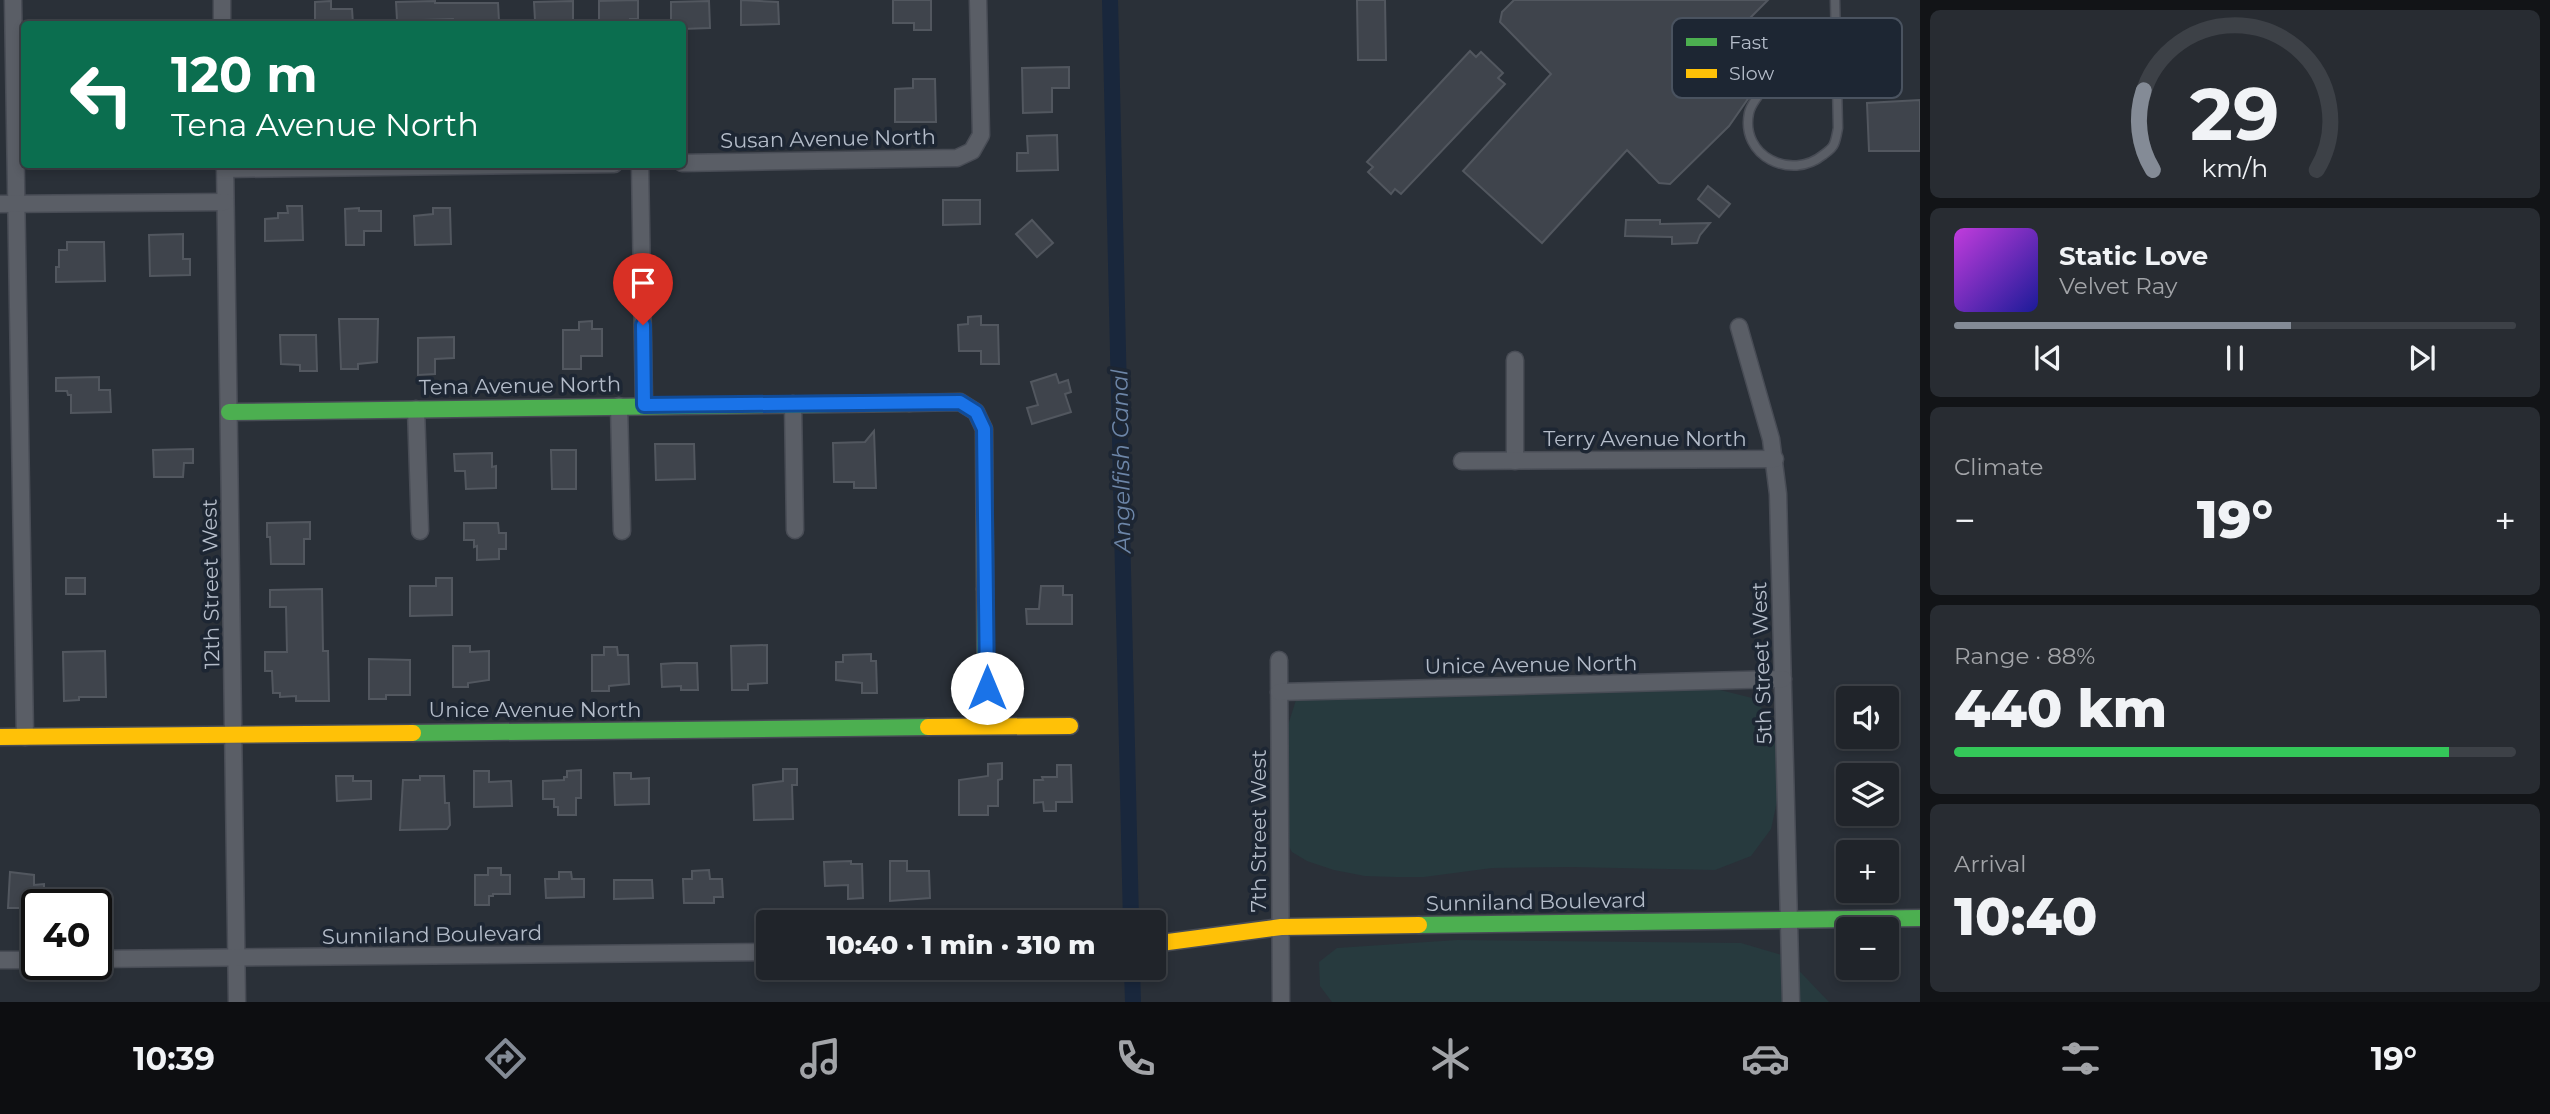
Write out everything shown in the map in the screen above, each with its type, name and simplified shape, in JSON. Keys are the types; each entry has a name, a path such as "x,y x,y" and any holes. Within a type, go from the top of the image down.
{"street":[{"path":"13,0 25,737"},
{"path":"222,0 222,21"},
{"name":"Susan Avenue North","path":"686,163 957,158 972,151 981,135 978,0"},
{"name":"12th Street West","path":"225,168 237,1002"},
{"path":"640,168 644,405"},
{"path":"0,204 225,202"},
{"name":"5th Street West","path":"1739,327 1775,459 1778,494 1791,1002"},
{"name":"Terry Avenue North","path":"1515,360 1515,461"},
{"name":"Tena Avenue North","path":"229,412 960,402 976,412 984,429 986,726"},
{"path":"793,404 795,530"},
{"path":"619,406 622,531"},
{"path":"416,409 420,530"},
{"name":"Terry Avenue North","path":"1461,461 1775,459"},
{"name":"7th Street West","path":"1279,660 1281,1002"},
{"name":"Unice Avenue North","path":"1279,692 1783,680"},
{"name":"Unice Avenue North","path":"0,737 1070,726"},
{"name":"Sunniland Boulevard","path":"1166,942 1281,926 1920,918"},
{"name":"Sunniland Boulevard","path":"112,959 756,952"},
{"path":"0,960 21,960"}],"lane":[{"path":"1835,0 1836,18"},
{"path":"1758,98 1749,111 1749,131 1755,149 1771,162 1795,167 1818,160 1834,146 1838,128 1837,98"}],"green space":[{"path":"1712,688 1752,698 1767,713 1777,737 1780,788 1771,829 1751,856 1715,870 1492,868 1424,877 1365,876 1307,861 1292,852 1284,837 1280,750 1296,700 1327,697"},
{"path":"1457,940 1741,943 1785,956 1829,1002 1332,1002 1320,986 1319,962 1337,948"}],"building":[{"path":"638,0 638,19 599,21 599,1"},
{"path":"741,0 778,2 779,24 741,25"},
{"path":"893,0 931,0 931,30 914,30 914,23 893,23"},
{"path":"1357,0 1385,0 1386,60 1358,60"},
{"path":"1514,0 1768,0 1750,18 1672,18 1672,98 1749,98 1729,126 1670,184 1659,183 1627,150 1542,243 1463,171 1551,74 1500,22 1502,12"},
{"path":"331,1 331,9 352,9 353,21 315,21 315,2"},
{"path":"573,1 573,20 535,20 534,2"},
{"path":"709,1 710,28 686,29 686,21 671,21 671,2"},
{"path":"396,2 498,3 499,21 397,20"},
{"path":"1470,51 1476,57 1481,52 1503,73 1498,78 1505,84 1401,194 1395,189 1391,194 1368,172 1373,167 1367,162"},
{"path":"1069,67 1069,88 1052,88 1052,112 1023,113 1022,68"},
{"path":"913,79 935,79 936,122 895,122 895,89 913,88"},
{"path":"1920,100 1920,151 1869,151 1867,103"},
{"path":"1057,135 1058,170 1017,171 1017,153 1028,153 1027,136"},
{"path":"1708,186 1730,204 1719,217 1698,199"},
{"path":"943,200 980,200 980,224 943,225"},
{"path":"287,206 302,206 303,240 265,241 265,219 278,218 278,213 288,213"},
{"path":"359,208 359,211 381,211 381,231 364,231 364,245 346,245 345,209"},
{"path":"433,208 450,208 451,244 415,245 414,216 433,214"},
{"path":"1032,220 1053,243 1037,257 1016,234"},
{"path":"1626,220 1660,220 1660,224 1710,223 1697,243 1672,244 1672,237 1625,236"},
{"path":"183,234 183,259 190,259 190,275 150,276 149,235"},
{"path":"67,242 104,242 105,281 56,282 59,250 67,250"},
{"path":"981,316 981,325 998,325 999,364 981,364 981,351 959,351 958,325 968,324 968,317"},
{"path":"339,319 378,319 377,362 358,364 358,369 341,369"},
{"path":"592,321 592,329 602,329 602,356 581,356 581,369 563,369 563,330 579,330 579,322"},
{"path":"280,335 316,335 317,371 300,371 300,365 281,364"},
{"path":"454,337 454,358 435,359 435,374 418,375 418,338"},
{"path":"1056,374 1059,383 1068,380 1071,392 1065,394 1071,412 1032,424 1027,408 1038,405 1031,382"},
{"path":"99,377 99,390 110,390 111,412 71,413 71,395 68,395 67,391 56,391 56,378"},
{"path":"874,431 876,488 854,488 854,482 834,482 833,443 865,442"},
{"path":"655,444 694,444 695,479 656,480"},
{"path":"193,449 193,463 184,463 183,477 154,477 153,450"},
{"path":"551,450 576,450 576,489 552,489"},
{"path":"492,453 492,467 496,466 496,488 466,489 465,471 455,471 454,454"},
{"path":"310,522 310,539 304,539 304,564 271,564 267,523"},
{"path":"464,523 498,523 499,533 506,533 506,549 499,549 499,559 477,560 474,540 464,540"},
{"path":"66,578 85,578 85,594 66,594"},
{"path":"436,578 452,578 452,615 410,616 410,586 436,586"},
{"path":"1041,586 1063,586 1063,595 1072,595 1072,624 1027,624 1026,609 1039,609"},
{"path":"322,589 323,651 328,651 329,701 296,701 296,696 280,697 280,693 273,693 272,671 265,671 265,652 287,652 286,607 270,607 270,590"},
{"path":"767,645 767,683 748,684 748,690 732,690 731,646"},
{"path":"453,646 470,646 470,652 489,651 489,680 468,683 468,687 453,687"},
{"path":"604,647 617,647 618,655 628,655 629,684 609,686 609,691 592,691 592,655 604,655"},
{"path":"105,651 106,697 79,697 79,700 64,701 63,652"},
{"path":"871,654 871,661 876,661 877,693 862,693 862,683 836,680 836,662 843,662 843,655"},
{"path":"369,659 410,660 410,695 386,695 386,699 369,699"},
{"path":"697,663 698,690 681,690 681,686 662,687 661,664"},
{"path":"1002,763 1002,779 998,780 998,806 988,806 988,815 959,815 959,780 988,776 988,764"},
{"path":"1057,765 1071,765 1072,802 1056,802 1056,811 1044,811 1043,802 1034,803 1034,780 1057,777"},
{"path":"783,769 797,769 797,785 792,785 793,819 754,820 753,785 783,781"},
{"path":"581,770 581,798 576,798 576,815 558,815 554,799 543,799 543,781 564,780 567,771"},
{"path":"474,771 489,771 489,782 511,781 512,806 474,807"},
{"path":"614,773 631,773 631,779 649,778 649,804 615,805"},
{"path":"336,776 353,776 353,781 371,781 371,799 337,801"},
{"path":"420,776 444,776 445,803 449,803 450,825 447,829 400,830 403,780 420,780"},
{"path":"851,861 851,864 862,864 863,898 848,899 848,885 825,886 824,862"},
{"path":"890,861 907,861 907,871 929,871 930,898 890,901"},
{"path":"488,868 501,868 501,875 510,875 510,894 493,894 489,896 489,905 475,905 475,875 488,875"},
{"path":"709,870 710,879 722,879 723,897 714,897 714,903 684,903 683,879 692,879 692,871"},
{"path":"10,872 34,875 34,885 44,884 44,889 21,889 21,908 8,908"},
{"path":"559,872 571,872 572,879 584,879 584,897 546,898 545,879 559,879"},
{"path":"614,880 652,880 653,898 614,899"}],"waterway":[{"name":"Angelfish Canal","path":"1110,0 1131,910"},
{"name":"Angelfish Canal","path":"1132,980 1133,1002"}],"traffic: fast":[{"path":"229,412 909,403"},
{"path":"985,589 986,726"},
{"path":"413,733 928,727"},
{"path":"1419,925 1920,918"}],"traffic: slow":[{"path":"909,403 960,402 976,412 984,429 985,589"},
{"path":"928,727 1070,726"},
{"path":"0,737 413,733"},
{"path":"1166,942 1281,927 1419,925"}],"route":[{"path":"643,325 644,405 960,402 976,412 984,429 987,688"}]}
